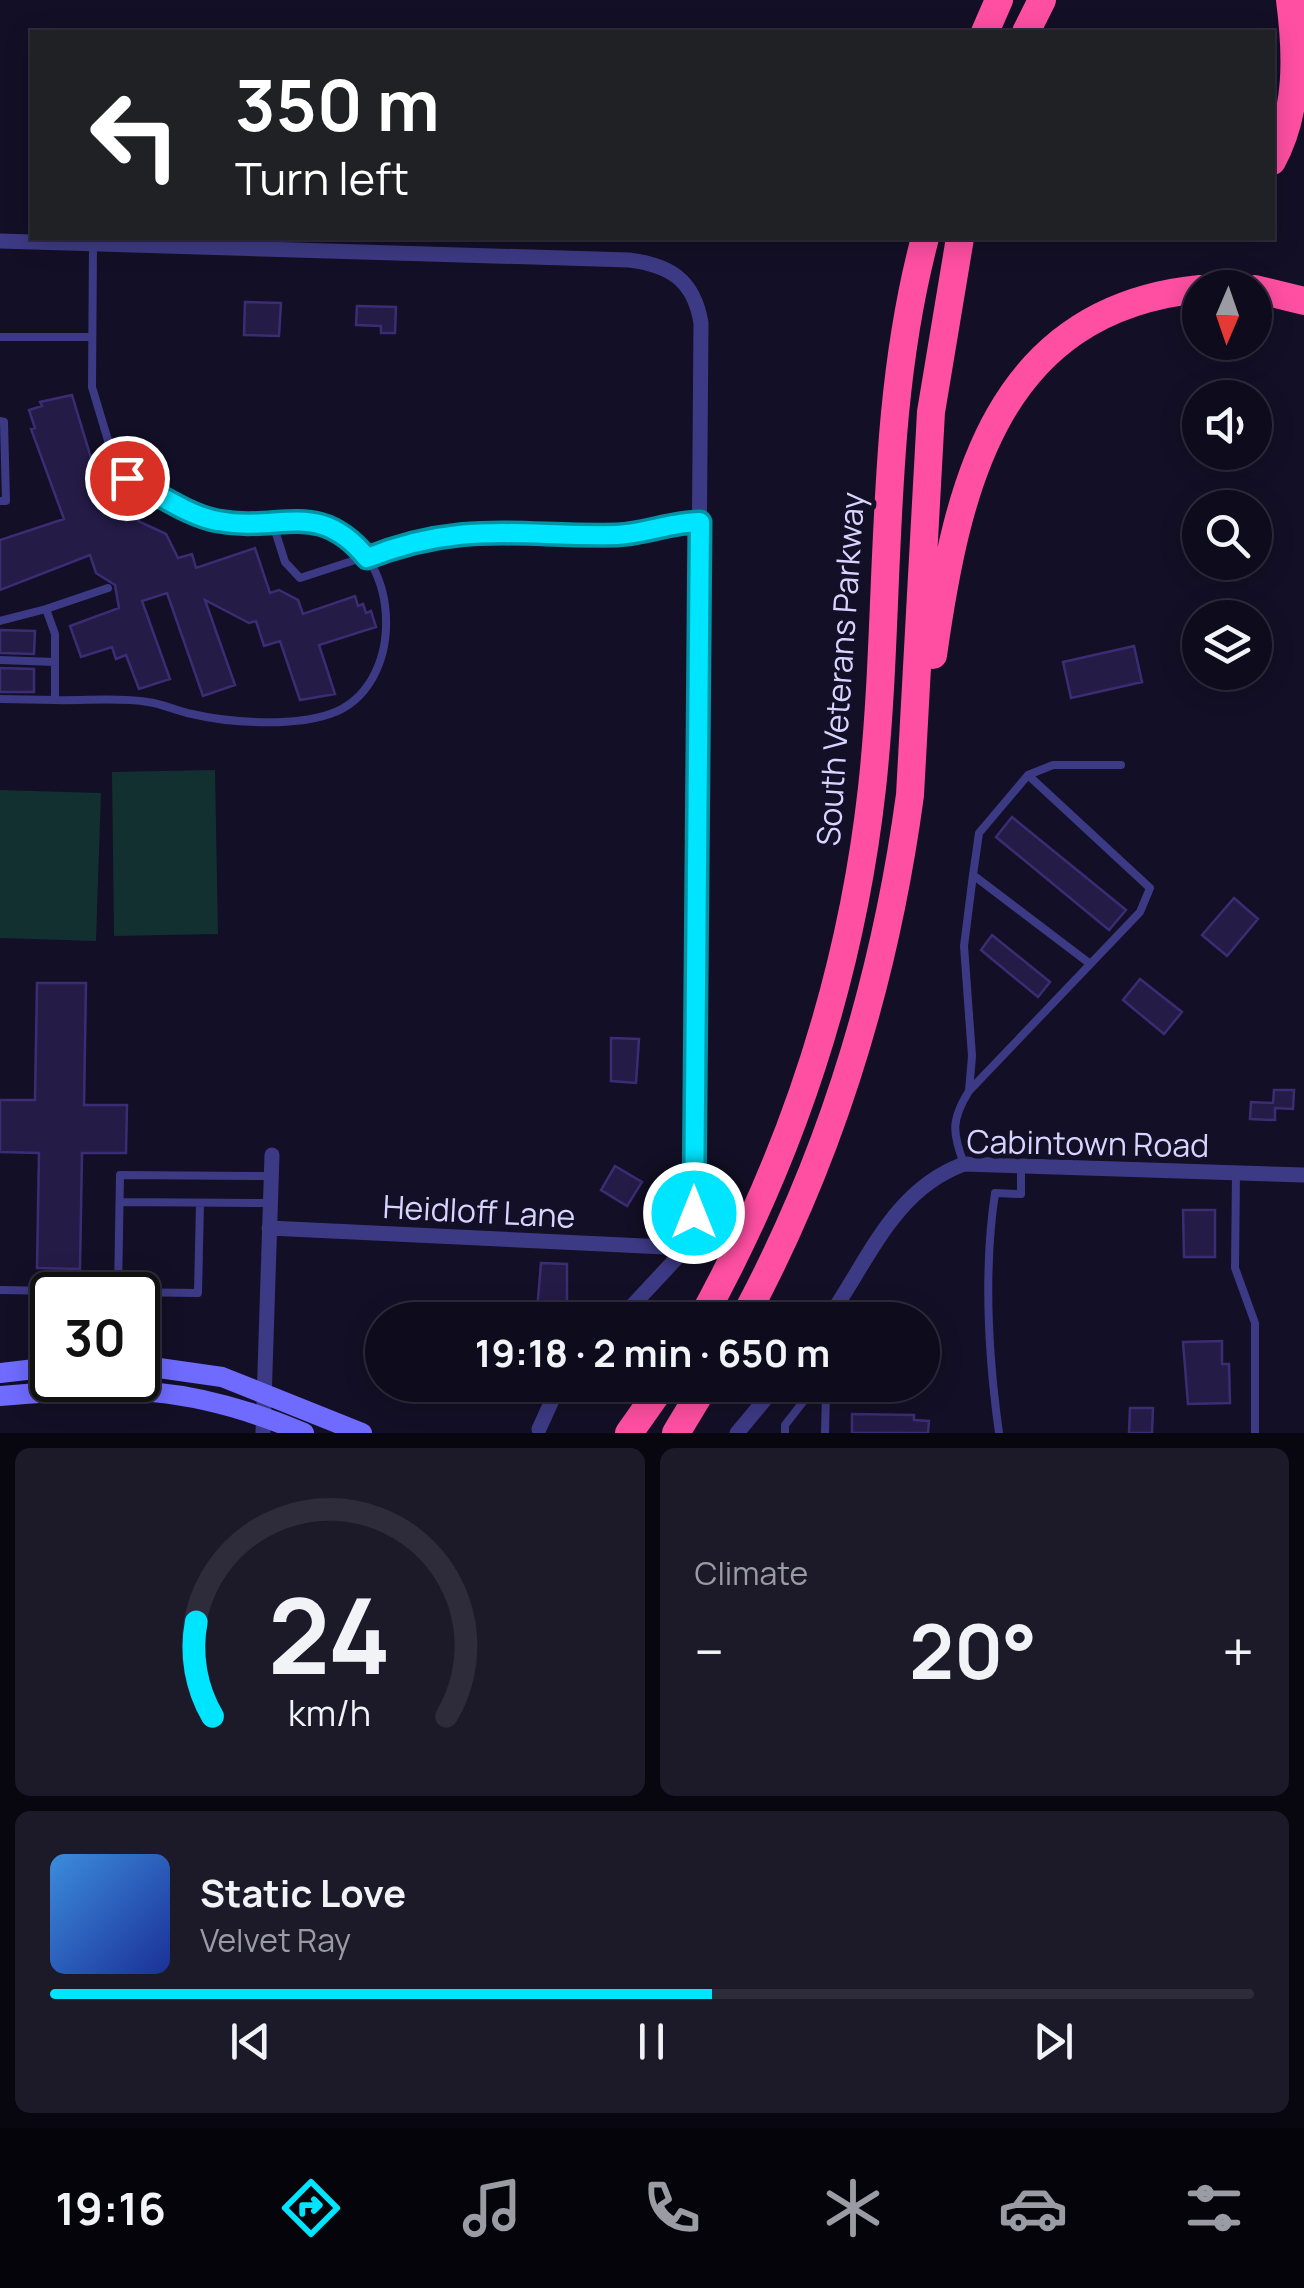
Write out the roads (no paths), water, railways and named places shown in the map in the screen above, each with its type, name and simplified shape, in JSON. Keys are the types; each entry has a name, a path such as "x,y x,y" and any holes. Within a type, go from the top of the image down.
{"highway":[{"path":"973,30 982,0"},
{"path":"986,30 999,0"},
{"path":"1027,30 1042,0"},
{"path":"1048,30 1059,0"},
{"path":"1275,152 1288,120 1295,81 1290,0"},
{"name":"South Veterans Parkway","path":"710,1302 753,1220 790,1130 818,1052 842,956 872,791 892,442 921,240"},
{"path":"910,795 930,412 960,240"},
{"path":"751,1302 806,1190 860,1038 884,944 958,507 980,451 1006,402 1038,363 1081,326 1135,301 1182,292"},
{"path":"1272,293 1304,301"},
{"path":"629,1433 651,1402"},
{"path":"676,1433 695,1402"}],"main road":[{"path":"160,1367 189,1370 264,1390 362,1433"},
{"path":"0,1372 30,1369"},
{"path":"0,1396 141,1388 200,1397 263,1424 304,1433"}],"street":[{"path":"0,241 629,260 658,264 680,276 691,288 702,323 694,1213 686,1248 636,1302"},
{"path":"263,1424 272,1154"},
{"name":"Cabintown Road","path":"840,1302 909,1194 936,1174 964,1164 1304,1175"},
{"name":"Heidloff Lane","path":"270,1228 686,1248"},
{"path":"540,1429 552,1402"},
{"path":"737,1433 762,1402"}],"lane":[{"path":"0,699 147,702 196,715 250,719 327,716 358,696 378,668 387,640 379,583 367,558 335,528 318,522 216,521 127,478 100,417 92,387 92,244"},
{"path":"0,337 91,336"},
{"path":"0,422 4,422 6,501 0,501"},
{"path":"272,521 284,562 300,578 456,532 622,535 662,524 700,522"},
{"path":"0,621 108,588"},
{"path":"46,609 55,634 56,700"},
{"path":"0,660 55,662"},
{"path":"969,1091 972,1056 964,946 979,833 1028,776 1054,765 1120,765"},
{"path":"964,1164 954,1136 953,1117 969,1091 1032,1030 1089,963 1140,912 1150,888 1028,776"},
{"path":"974,874 1089,963"},
{"path":"999,1433 989,1364 990,1230 995,1193 1021,1194 1021,1166"},
{"path":"1236,1173 1235,1268 1254,1323 1255,1433"},
{"path":"118,1272 120,1175 271,1176"},
{"path":"120,1202 270,1204"},
{"path":"160,1293 198,1293 200,1203"},
{"path":"0,1290 30,1291"},
{"path":"784,1433 785,1425 803,1402"},
{"path":"825,1433 826,1402"}]}
